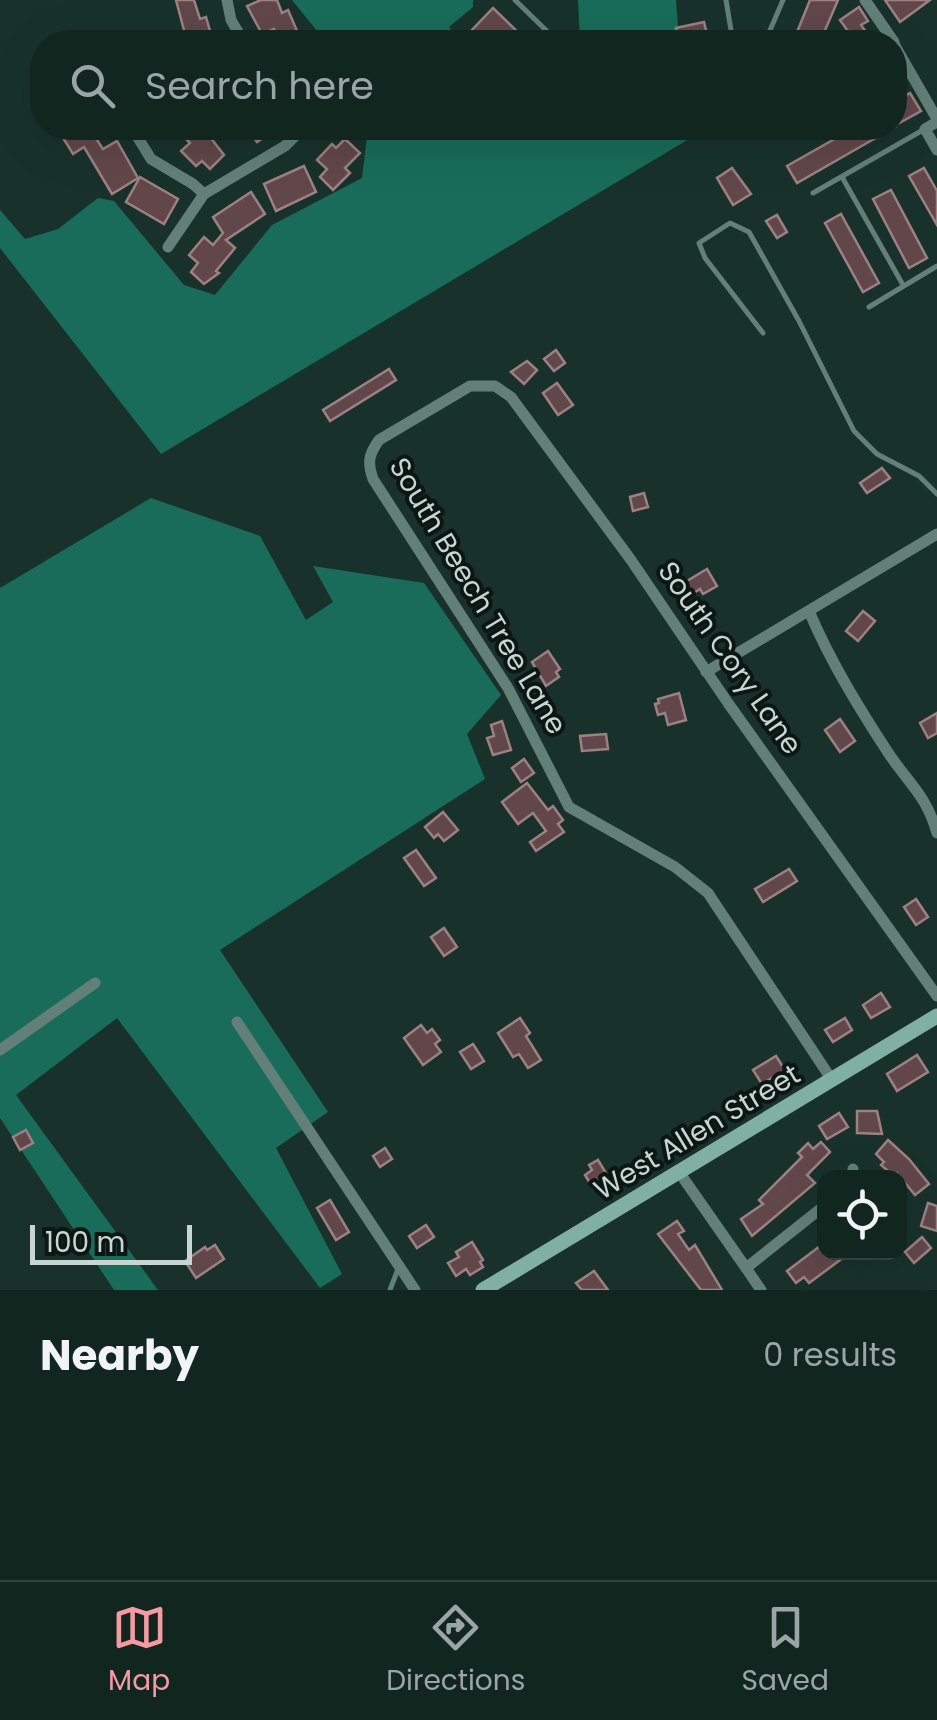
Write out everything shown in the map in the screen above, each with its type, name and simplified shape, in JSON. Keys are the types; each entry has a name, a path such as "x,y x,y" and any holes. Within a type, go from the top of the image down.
{"street":[{"path":"227,0 237,30"},
{"path":"865,0 885,30"},
{"path":"907,70 933,123 937,150"},
{"path":"140,140 152,160 204,194"},
{"path":"168,246 204,194 291,140"},
{"name":"South Cory Lane","path":"380,440 460,390 479,384 495,386 517,403 937,996"},
{"name":"South Beech Tree Lane","path":"380,440 370,452 372,479 508,688 569,807 675,867 708,893 832,1080"},
{"path":"706,672 937,534"},
{"path":"809,611 825,650 865,718 929,807 937,834"},
{"path":"0,1050 95,983"},
{"name":"West Allen Street","path":"483,1290 937,1016"},
{"path":"237,1022 415,1290"},
{"path":"679,1172 761,1290"},
{"path":"746,1268 817,1212"}],"lane":[{"path":"515,0 546,30"},
{"path":"726,0 731,30"},
{"path":"770,30 783,0"},
{"path":"907,138 933,123"},
{"path":"813,194 904,140"},
{"path":"842,177 903,285"},
{"path":"763,334 704,258 699,242 730,222 749,232 863,443 919,476 937,494"},
{"path":"870,308 937,266"},
{"path":"390,1290 399,1267"}],"green space":[{"path":"292,0 473,0 473,7 449,27 451,30 316,30"},
{"path":"578,0 676,0 678,30 579,30"},
{"path":"367,140 687,140 161,454 0,248 0,210 25,239 58,229 98,198 114,201 184,285 215,295 272,225 362,178"},
{"path":"151,498 260,536 306,620 333,602 313,566 424,583 501,695 467,734 485,779 220,950 328,1112 276,1148 342,1274 320,1288 117,1018 16,1095 158,1290 114,1290 0,1118 0,588"}],"building":[{"path":"176,0 194,0 200,19 206,17 210,30 184,30"},
{"path":"261,0 277,0 282,13 288,10 297,30 260,30 247,6"},
{"path":"810,0 838,0 825,30 798,30"},
{"path":"885,0 930,0 900,22"},
{"path":"859,7 868,21 861,25 865,30 847,30 840,20"},
{"path":"493,8 516,30 472,30"},
{"path":"704,22 706,30 676,30"},
{"path":"910,93 921,111 907,119"},
{"path":"64,140 97,140 103,149 117,141 138,178 112,194 84,147 73,154"},
{"path":"187,140 212,140 224,155 210,169 202,161 196,166 181,151 190,143"},
{"path":"346,140 360,153 345,168 350,173 333,190 320,177 327,169 317,160 332,144 336,148"},
{"path":"833,140 872,140 797,183 787,166"},
{"path":"304,166 316,192 276,211 264,184"},
{"path":"732,168 751,194 733,205 717,178"},
{"path":"924,168 937,191 937,225 909,176"},
{"path":"140,177 178,199 164,224 126,202"},
{"path":"891,190 927,258 909,268 873,199"},
{"path":"251,192 265,214 226,240 235,248 216,271 219,273 204,284 191,272 198,263 189,255 204,237 213,245 223,233 213,217"},
{"path":"841,214 879,283 863,292 825,223"},
{"path":"777,215 787,232 777,238 766,221"},
{"path":"556,350 565,363 554,371 544,359"},
{"path":"527,361 537,370 524,384 511,372"},
{"path":"389,369 396,380 330,421 323,410"},
{"path":"557,383 573,405 558,415 543,393"},
{"path":"882,468 890,478 867,493 860,483"},
{"path":"644,493 648,507 633,511 630,497"},
{"path":"707,569 717,586 689,596 682,584"},
{"path":"863,611 875,621 858,641 846,631"},
{"path":"548,651 560,669 556,672 559,677 546,686 532,662"},
{"path":"679,693 686,720 668,725 665,713 658,715 655,704 658,699"},
{"path":"937,713 937,733 928,738 920,723"},
{"path":"840,719 855,741 840,752 825,730"},
{"path":"502,721 511,750 493,755 487,738 494,736 491,725"},
{"path":"606,734 608,749 582,751 580,736"},
{"path":"524,759 534,773 521,782 512,768"},
{"path":"527,783 548,810 553,806 563,820 558,824 564,832 536,851 530,842 546,831 533,813 518,824 502,802"},
{"path":"443,812 458,830 444,841 438,834 434,838 425,827"},
{"path":"416,850 436,878 424,886 404,858"},
{"path":"789,869 797,881 763,902 755,889"},
{"path":"916,899 928,917 916,925 904,907"},
{"path":"444,928 457,947 444,956 431,937"},
{"path":"881,993 890,1007 871,1018 863,1005"},
{"path":"520,1018 541,1060 528,1068 519,1054 513,1057 498,1033"},
{"path":"845,1018 852,1030 833,1042 825,1030"},
{"path":"421,1025 427,1033 432,1029 440,1040 435,1044 441,1052 423,1065 404,1038"},
{"path":"473,1044 484,1061 471,1069 460,1052"},
{"path":"917,1055 928,1072 897,1091 887,1074"},
{"path":"776,1056 785,1070 762,1084 753,1070"},
{"path":"857,1111 877,1111 882,1134 857,1133"},
{"path":"839,1113 848,1127 827,1139 819,1126"},
{"path":"26,1130 33,1143 20,1150 13,1137"},
{"path":"888,1140 929,1184 915,1195 907,1185 907,1170 887,1170 876,1154"},
{"path":"821,1142 830,1152 807,1175 815,1183 752,1236 741,1219 763,1204 759,1200 802,1157 798,1153 808,1143 813,1149"},
{"path":"385,1148 392,1159 380,1167 373,1156"},
{"path":"598,1160 609,1178 593,1188 585,1175 592,1170 589,1165"},
{"path":"330,1200 349,1232 336,1240 317,1208"},
{"path":"928,1203 937,1206 937,1231 921,1226"},
{"path":"677,1221 684,1231 678,1234 689,1250 695,1245 722,1290 701,1290 658,1234"},
{"path":"426,1225 434,1237 417,1248 409,1236"},
{"path":"922,1237 931,1248 914,1263 907,1250"},
{"path":"472,1242 483,1267 470,1275 466,1269 456,1276 448,1263 459,1257 456,1252"},
{"path":"215,1245 224,1259 196,1278 185,1261"},
{"path":"817,1248 817,1260 840,1260 809,1283 804,1277 796,1283 787,1271"},
{"path":"594,1271 608,1290 582,1290 576,1283"}]}
